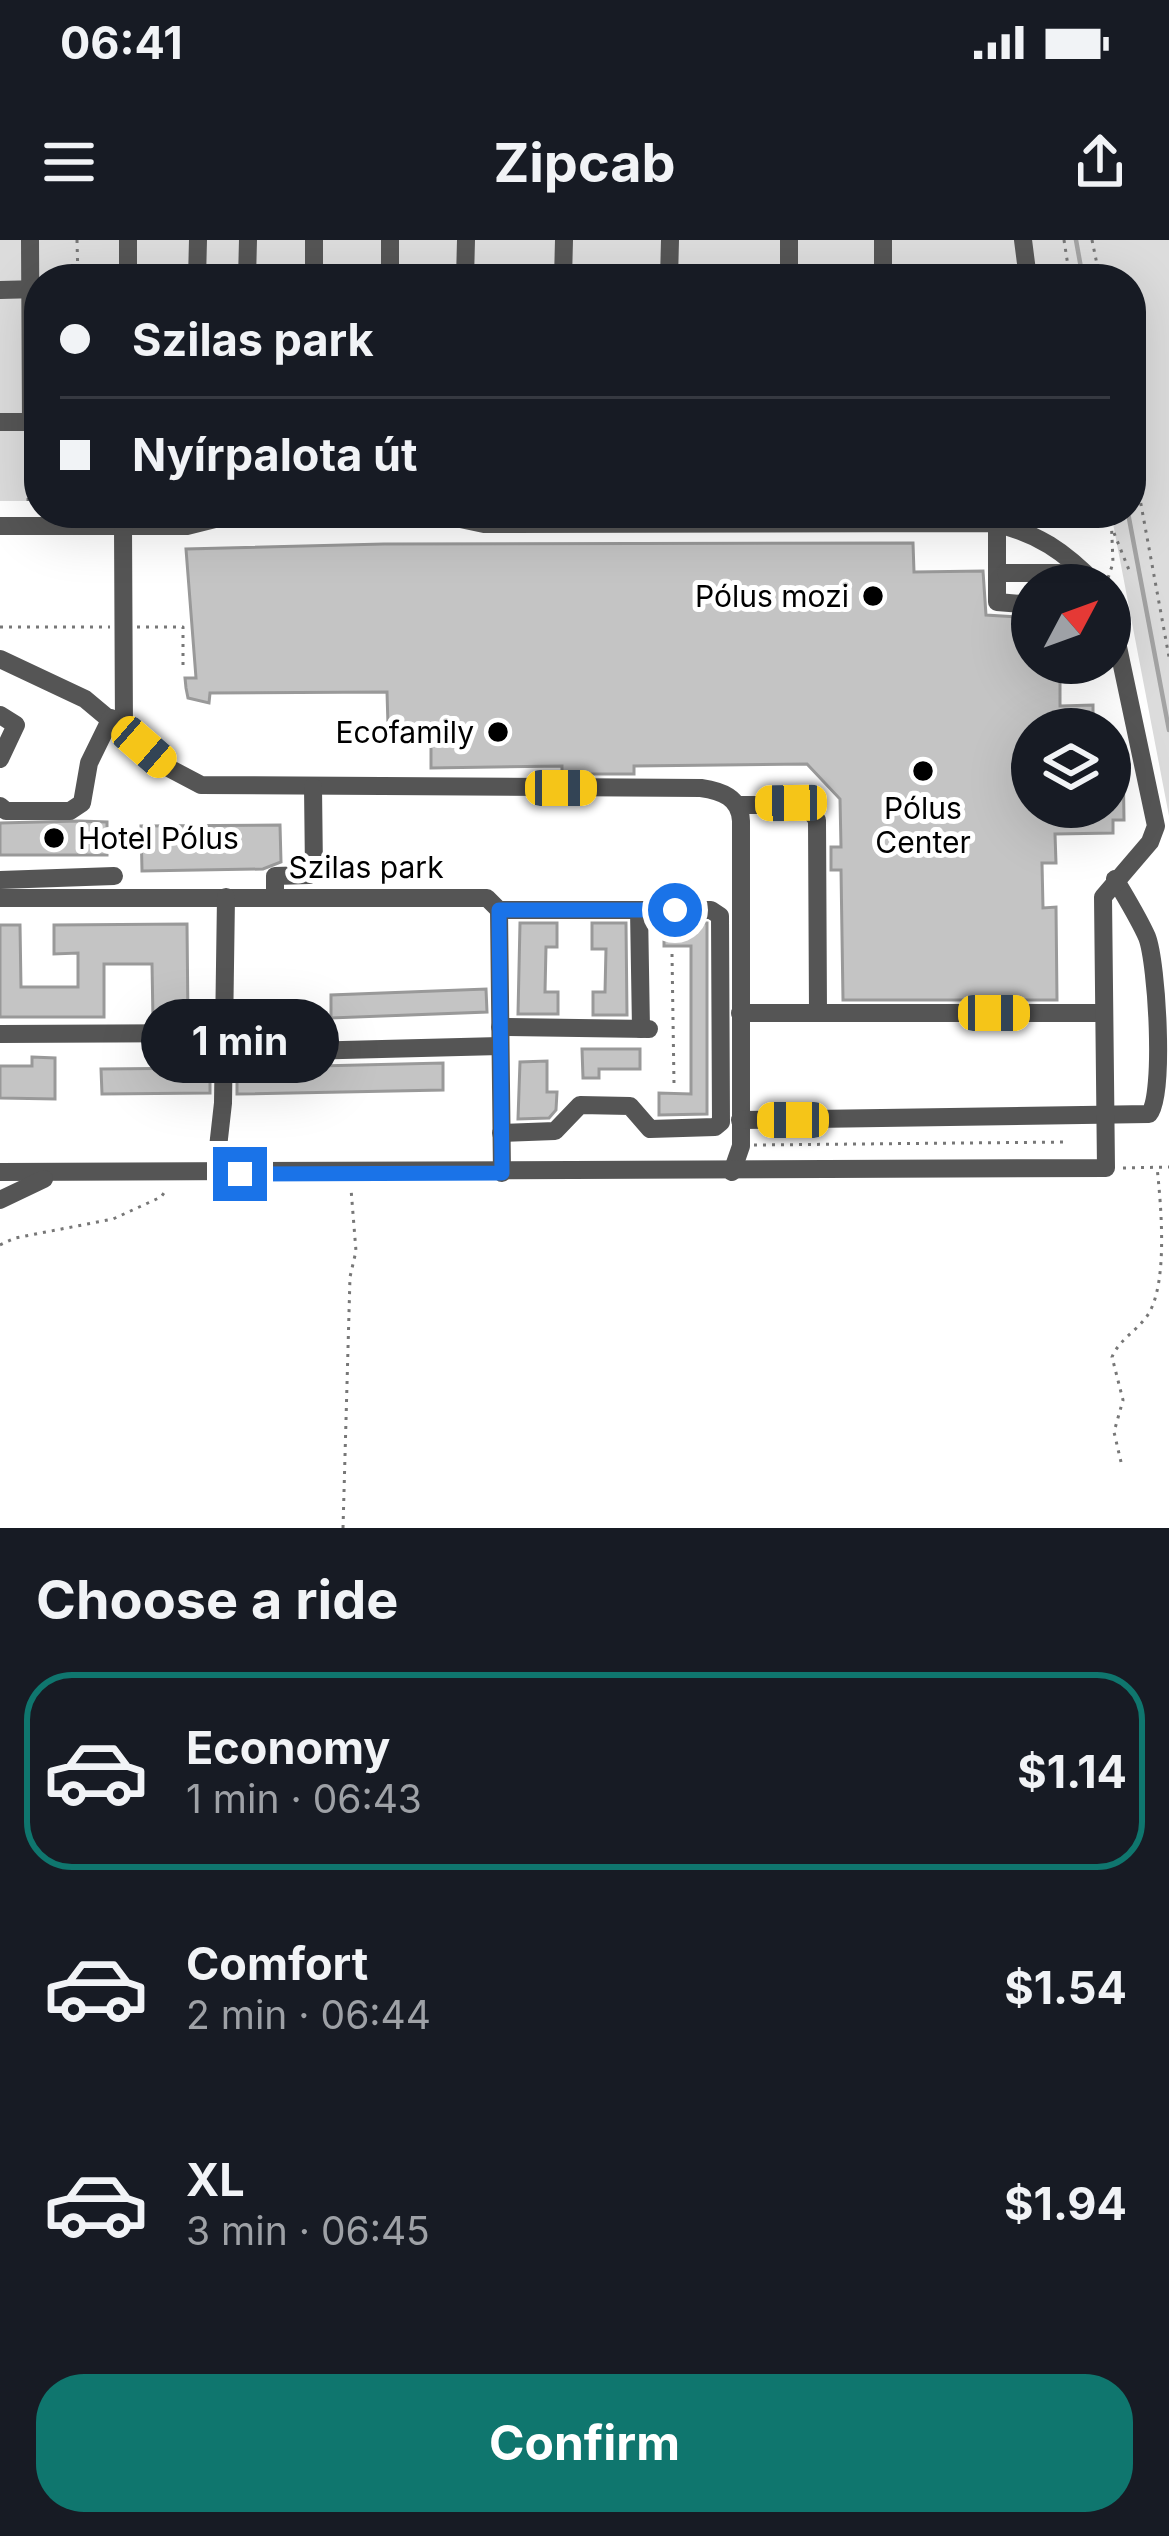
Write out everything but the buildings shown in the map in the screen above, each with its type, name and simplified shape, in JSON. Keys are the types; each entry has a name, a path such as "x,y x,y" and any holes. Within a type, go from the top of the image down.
{"street":[{"path":"0,806 6,811 77,807 85,796 86,770 95,749 117,724 123,528"},
{"path":"998,528 997,602 1011,603"},
{"path":"1016,528 1049,542 1073,564"},
{"path":"1006,573 1011,573"},
{"path":"2,664 86,699 165,766 201,785 700,788 716,790 737,805 806,805 817,820 818,1013"},
{"path":"0,1172 1106,1168 1102,897 1150,842 1156,826 1126,684"},
{"path":"0,715 16,725 0,759"},
{"path":"275,896 274,876 314,871 313,787"},
{"path":"731,1172 741,1135 741,820 737,805"},
{"path":"0,880 114,876"},
{"path":"741,1135 1149,1114 1155,1110 1156,1009 1149,941 1115,879"},
{"path":"215,1174 224,1043 226,896"},
{"name":"Szilas park","path":"0,898 275,896 711,910 720,916 721,1122 715,1127 650,1129 630,1106 580,1105 555,1131 502,1133"},
{"path":"493,904 502,1173"},
{"path":"0,1034 224,1043 645,1029 639,910"},
{"path":"740,1013 1104,1013"},
{"path":"0,1200 30,1183 62,1174"}],"path":[{"path":"1112,528 1127,564"},
{"path":"1112,528 1113,564"},
{"path":"1145,528 1169,657"},
{"path":"672,954 674,1084"},
{"path":"741,1135 1068,1142"},
{"path":"1121,1462 1114,1432 1123,1400 1112,1357 1118,1343 1146,1318 1154,1301 1162,1237 1157,1167"},
{"path":"1106,1168 1169,1167"},
{"path":"343,1528 350,1276 356,1251 352,1173"},
{"path":"0,1245 113,1219 161,1197 174,1174"}],"shaded area":[{"path":"0,240 1169,240 1169,816 1131,617 1131,564 1121,564 1114,528 1146,528 1146,264 24,264 24,501 0,501"}],"waterway":[{"path":"1076,240 1080,264"},
{"path":"1131,528 1169,730"}],"place":[{"name":"Pólus mozi","path":"873,596"},
{"name":"Ecofamily","path":"498,732"},
{"name":"Pólus Center","path":"923,771"},
{"name":"Hotel Pólus","path":"54,838"}],"route":[{"path":"240,1174 502,1173 499,910 675,910"}]}
